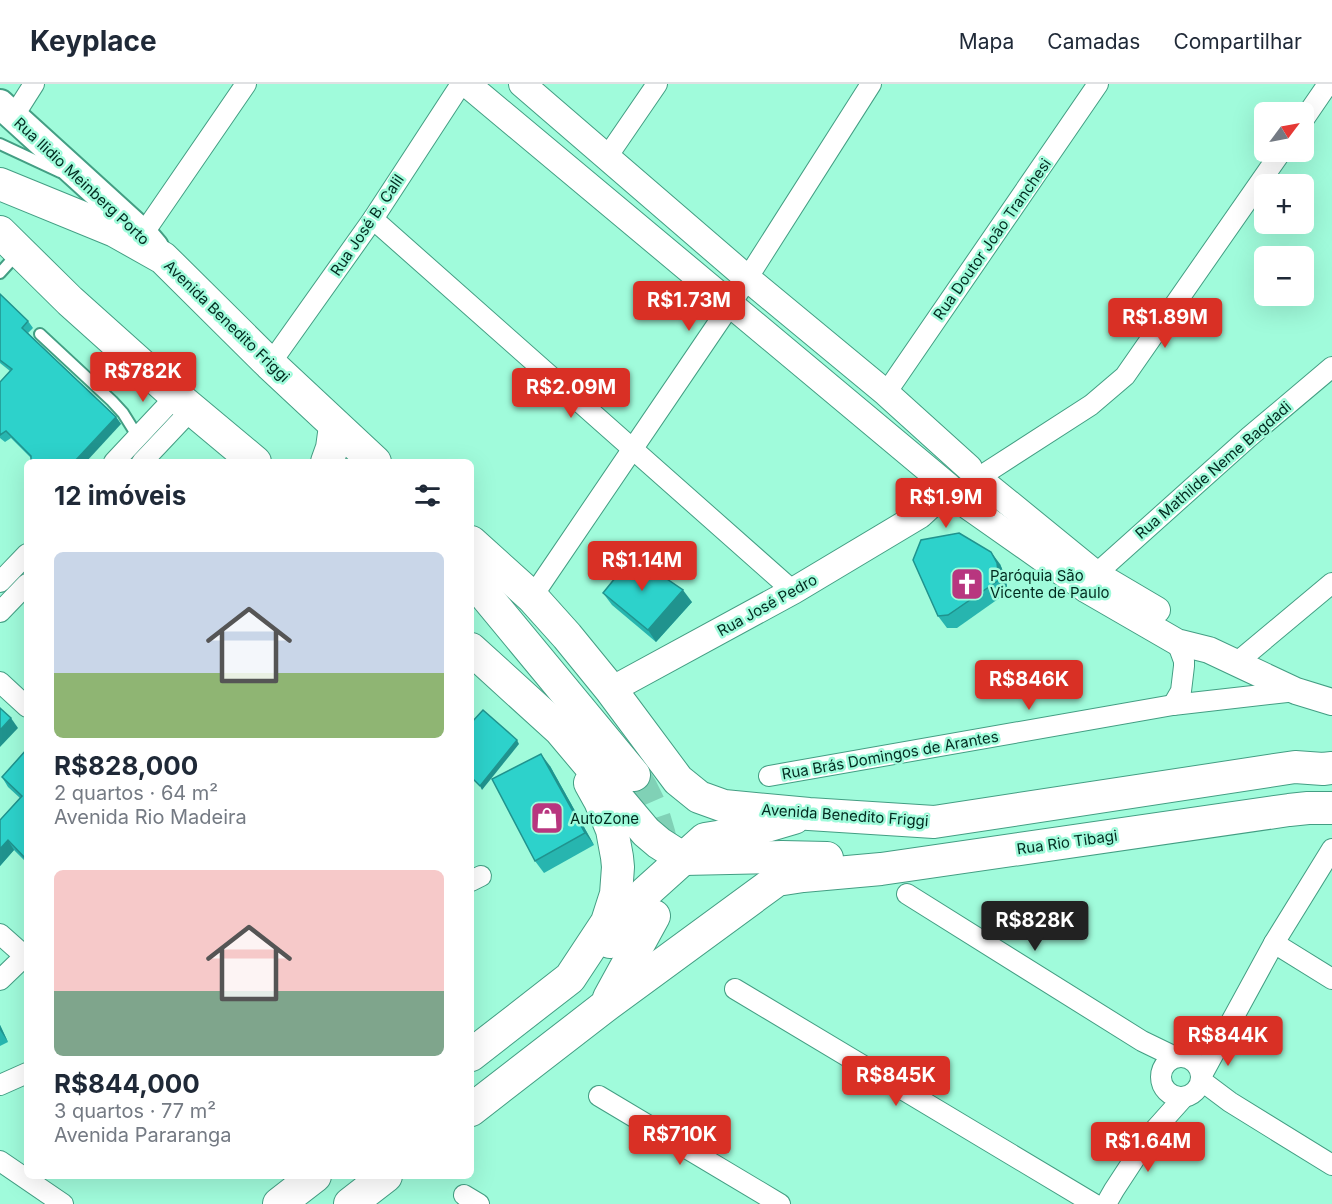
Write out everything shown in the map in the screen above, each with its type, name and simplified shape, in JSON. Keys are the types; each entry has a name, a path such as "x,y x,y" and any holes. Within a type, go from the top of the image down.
{"main road":[{"name":"Rua Ilidio Meinberg Porto","path":"6,110 143,234 163,258"},
{"name":"Avenida Benedito Friggi","path":"0,184 115,231 163,258 270,364 373,459"},
{"path":"7,252 70,301 251,459"},
{"path":"328,459 335,426"},
{"name":"Avenida Benedito Friggi","path":"474,545 532,597 567,636 611,690 678,780 699,797 724,806 934,822 1295,767 1332,768"},
{"path":"474,582 634,775"},
{"path":"474,652 560,730 646,832 684,858 782,857 930,862"},
{"path":"560,730 600,801 612,830 618,867 616,894 607,921 570,978"},
{"name":"Rua Rio Tibagi","path":"474,1108 604,1007 777,880 881,869 1289,810 1332,808"},
{"path":"474,1053 603,951 645,893 705,839 742,833 809,814"},
{"path":"604,1007 654,916"},
{"path":"279,1204 311,1179"},
{"path":"350,1204 382,1179"}],"street":[{"path":"6,110 34,84"},
{"path":"143,234 246,84"},
{"name":"Rua José B. Calil","path":"270,364 373,219 461,84"},
{"path":"467,84 955,495 1087,590 1177,642 1209,650 1296,691 1332,702"},
{"path":"522,84 1096,574 1185,627 1209,650"},
{"path":"607,157 657,84"},
{"path":"532,597 731,304 871,84"},
{"name":"Rua Doutor João Tranchesi","path":"886,393 1098,84"},
{"path":"1314,104 1328,84"},
{"path":"978,475 1091,405 1125,376 1274,162"},
{"path":"373,219 793,591"},
{"name":"Rua Mathilde Neme Bagdadi","path":"1096,574 1249,437 1332,367"},
{"path":"117,459 138,437 184,402"},
{"path":"144,459 184,402"},
{"path":"955,495 951,476 956,471 962,468 978,475"},
{"name":"Rua José Pedro","path":"611,690 793,591 955,495"},
{"path":"0,582 24,557"},
{"path":"1235,664 1332,583"},
{"path":"0,612 24,587"},
{"path":"1173,705 1181,691 1184,666 1177,642"},
{"path":"0,682 24,704"},
{"name":"Rua Brás Domingos de Arantes","path":"769,776 1173,705 1296,691"},
{"path":"1106,1204 1150,1135 1162,1096 1185,1078 1222,1040 1274,943 1332,849"},
{"path":"907,894 1142,1041 1185,1078 1230,1102 1332,1165"},
{"path":"0,934 24,955"},
{"path":"1274,943 1332,979"},
{"path":"0,980 24,959"},
{"path":"735,989 1094,1204"},
{"path":"0,1085 24,1074"},
{"path":"599,1095 780,1204"},
{"path":"0,1161 24,1177"},
{"path":"26,1179 63,1204"}],"lane":[{"path":"0,144 95,190"},
{"path":"40,334 112,401 123,413 138,437"}],"building":[{"path":"0,294 28,321 22,328 116,417 77,459 31,459 31,456 6,431 0,435 0,382 12,369 0,360"},
{"name":"Paróquia São Vicente de Paulo","path":"959,533 991,552 997,563 999,580 948,615 938,616 913,560 921,540"},
{"path":"633,556 683,590 648,630 603,593"},
{"path":"0,708 11,718 0,730"},
{"path":"483,710 517,740 480,786 474,780 474,720"},
{"path":"24,752 24,857 8,840 0,849 0,820 22,796 2,777"},
{"name":"AutoZone","path":"541,754 585,833 535,861 492,779"}],"tunnel":[{"path":"634,775 654,816 664,860"}],"place":[{"name":"Paróquia São Vicente de Paulo","path":"967,584"},
{"name":"AutoZone","path":"547,818"}]}
